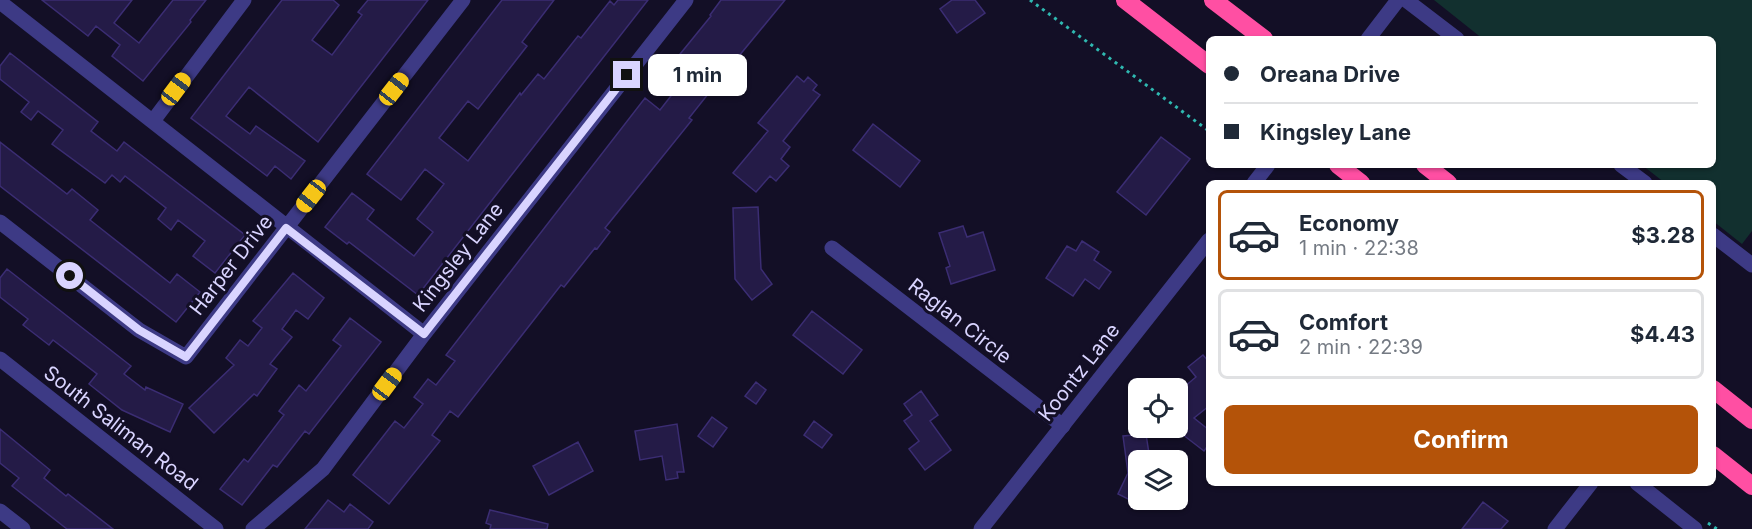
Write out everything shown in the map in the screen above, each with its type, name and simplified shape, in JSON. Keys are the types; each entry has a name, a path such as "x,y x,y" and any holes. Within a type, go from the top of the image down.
{"highway":[{"path":"1125,0 1206,63"},
{"path":"1214,0 1260,36"},
{"path":"1342,168 1357,180"},
{"path":"1429,168 1444,180"},
{"path":"1716,391 1752,420"},
{"path":"1716,457 1752,486"}],"street":[{"path":"153,121 244,0"},
{"name":"Harper Drive","path":"0,222 139,330 186,357 463,0"},
{"name":"Kingsley Lane","path":"253,529 323,469 424,334 686,0"},
{"path":"1371,35 1398,0"},
{"path":"1406,0 1453,36"},
{"path":"0,2 424,334"},
{"path":"1625,168 1641,180"},
{"path":"1716,237 1750,260"},
{"name":"Koontz Lane","path":"981,529 1206,244"},
{"name":"Raglan Circle","path":"832,248 1063,426"},
{"name":"South Saliman Road","path":"0,359 216,529"},
{"path":"1555,529 1589,486"},
{"path":"1641,486 1695,529"},
{"path":"0,511 23,529"}],"path":[{"path":"1030,0 1206,130"}],"green space":[{"path":"1434,0 1752,0 1752,231 1742,244 1716,223 1716,180 1661,180 1646,168 1716,168 1716,36 1479,36"}],"building":[{"path":"42,0 132,0 114,23 139,43 173,0 206,0 143,81 112,56 120,45 96,26 88,36"},
{"path":"282,0 333,0 339,5 312,40 332,55 362,15 358,12 368,0 428,0 318,142 249,87 226,116 250,134 256,126 305,161 291,179 275,166 267,176 191,118"},
{"path":"502,0 554,0 522,42 527,46 478,109 468,101 439,138 468,161 520,93 521,95 538,74 544,79 578,36 581,38 610,1 614,5 618,0 648,0 418,295 349,242 347,244 325,227 352,193 374,210 367,219 414,256 433,232 417,219 444,184 425,169 401,200 367,174"},
{"path":"721,0 785,0 689,118 692,120 605,228 610,232 597,249 595,248 564,287 561,285 458,417 450,411 432,435 440,441 389,504 353,475 395,421 404,428 423,404 414,397 428,379 436,385 455,361 446,355 645,98 660,110 674,92 659,80 711,16"},
{"path":"952,0 975,0 985,13 957,33 940,9"},
{"path":"10,53 98,122 91,131 117,151 124,142 245,235 215,273 193,256 205,241 178,220 171,230 158,219 166,208 125,176 120,182 112,175 105,183 52,144 63,130 38,111 31,120 21,112 29,102 0,79 0,66"},
{"path":"797,76 804,82 808,77 817,85 813,90 820,95 783,141 790,147 781,159 789,166 776,181 770,176 756,192 733,173 768,131 758,123"},
{"path":"873,124 920,161 900,187 853,150"},
{"path":"1161,137 1190,159 1146,215 1117,192"},
{"path":"0,142 67,194 72,189 98,210 90,220 170,283 177,274 200,292 176,322 0,186"},
{"path":"758,207 761,269 772,284 752,300 735,279 733,208"},
{"path":"963,226 967,237 983,232 995,270 951,284 946,268 950,266 939,233"},
{"path":"1082,241 1099,252 1094,260 1111,272 1099,289 1085,279 1073,296 1046,278 1067,246 1076,251"},
{"path":"7,269 131,366 124,374 145,390 146,387 183,404 170,432 122,410 89,384 97,374 53,340 49,345 23,325 28,319 0,297 0,278"},
{"path":"293,273 324,298 308,319 296,310 282,329 292,337 270,364 277,369 257,396 254,394 214,433 189,408 234,365 226,358 240,340 248,346 262,328 253,321"},
{"path":"812,311 862,350 843,374 793,335"},
{"path":"350,318 381,342 309,434 305,431 277,467 273,465 242,505 220,489 244,459 248,462 284,415 279,411 299,385 306,391 341,346 333,340"},
{"path":"1203,355 1206,358 1206,408 1194,418 1206,428 1204,451 1187,438 1188,384 1196,377 1188,367"},
{"path":"756,382 766,390 756,404 745,396"},
{"path":"921,391 938,415 930,421 951,450 925,470 909,449 919,441 904,421 912,415 904,404"},
{"path":"712,417 727,428 713,447 698,436"},
{"path":"814,421 832,435 822,448 804,435"},
{"path":"677,424 684,472 677,472 678,478 666,480 662,456 640,460 635,431"},
{"path":"0,429 50,470 44,478 113,529 67,529 12,486 19,478 0,463"},
{"path":"1123,436 1147,438 1148,450 1128,450 1128,473"},
{"path":"578,442 593,471 549,495 533,466"},
{"path":"1128,473 1128,499 1118,494"},
{"path":"328,500 344,512 350,504 373,522 368,529 305,529"},
{"path":"1483,502 1508,521 1501,529 1462,529"},
{"path":"490,510 548,524 547,529 490,529 491,525 486,523"}],"route":[{"path":"70,276 139,330 186,357 286,228 424,334 627,75"}]}
